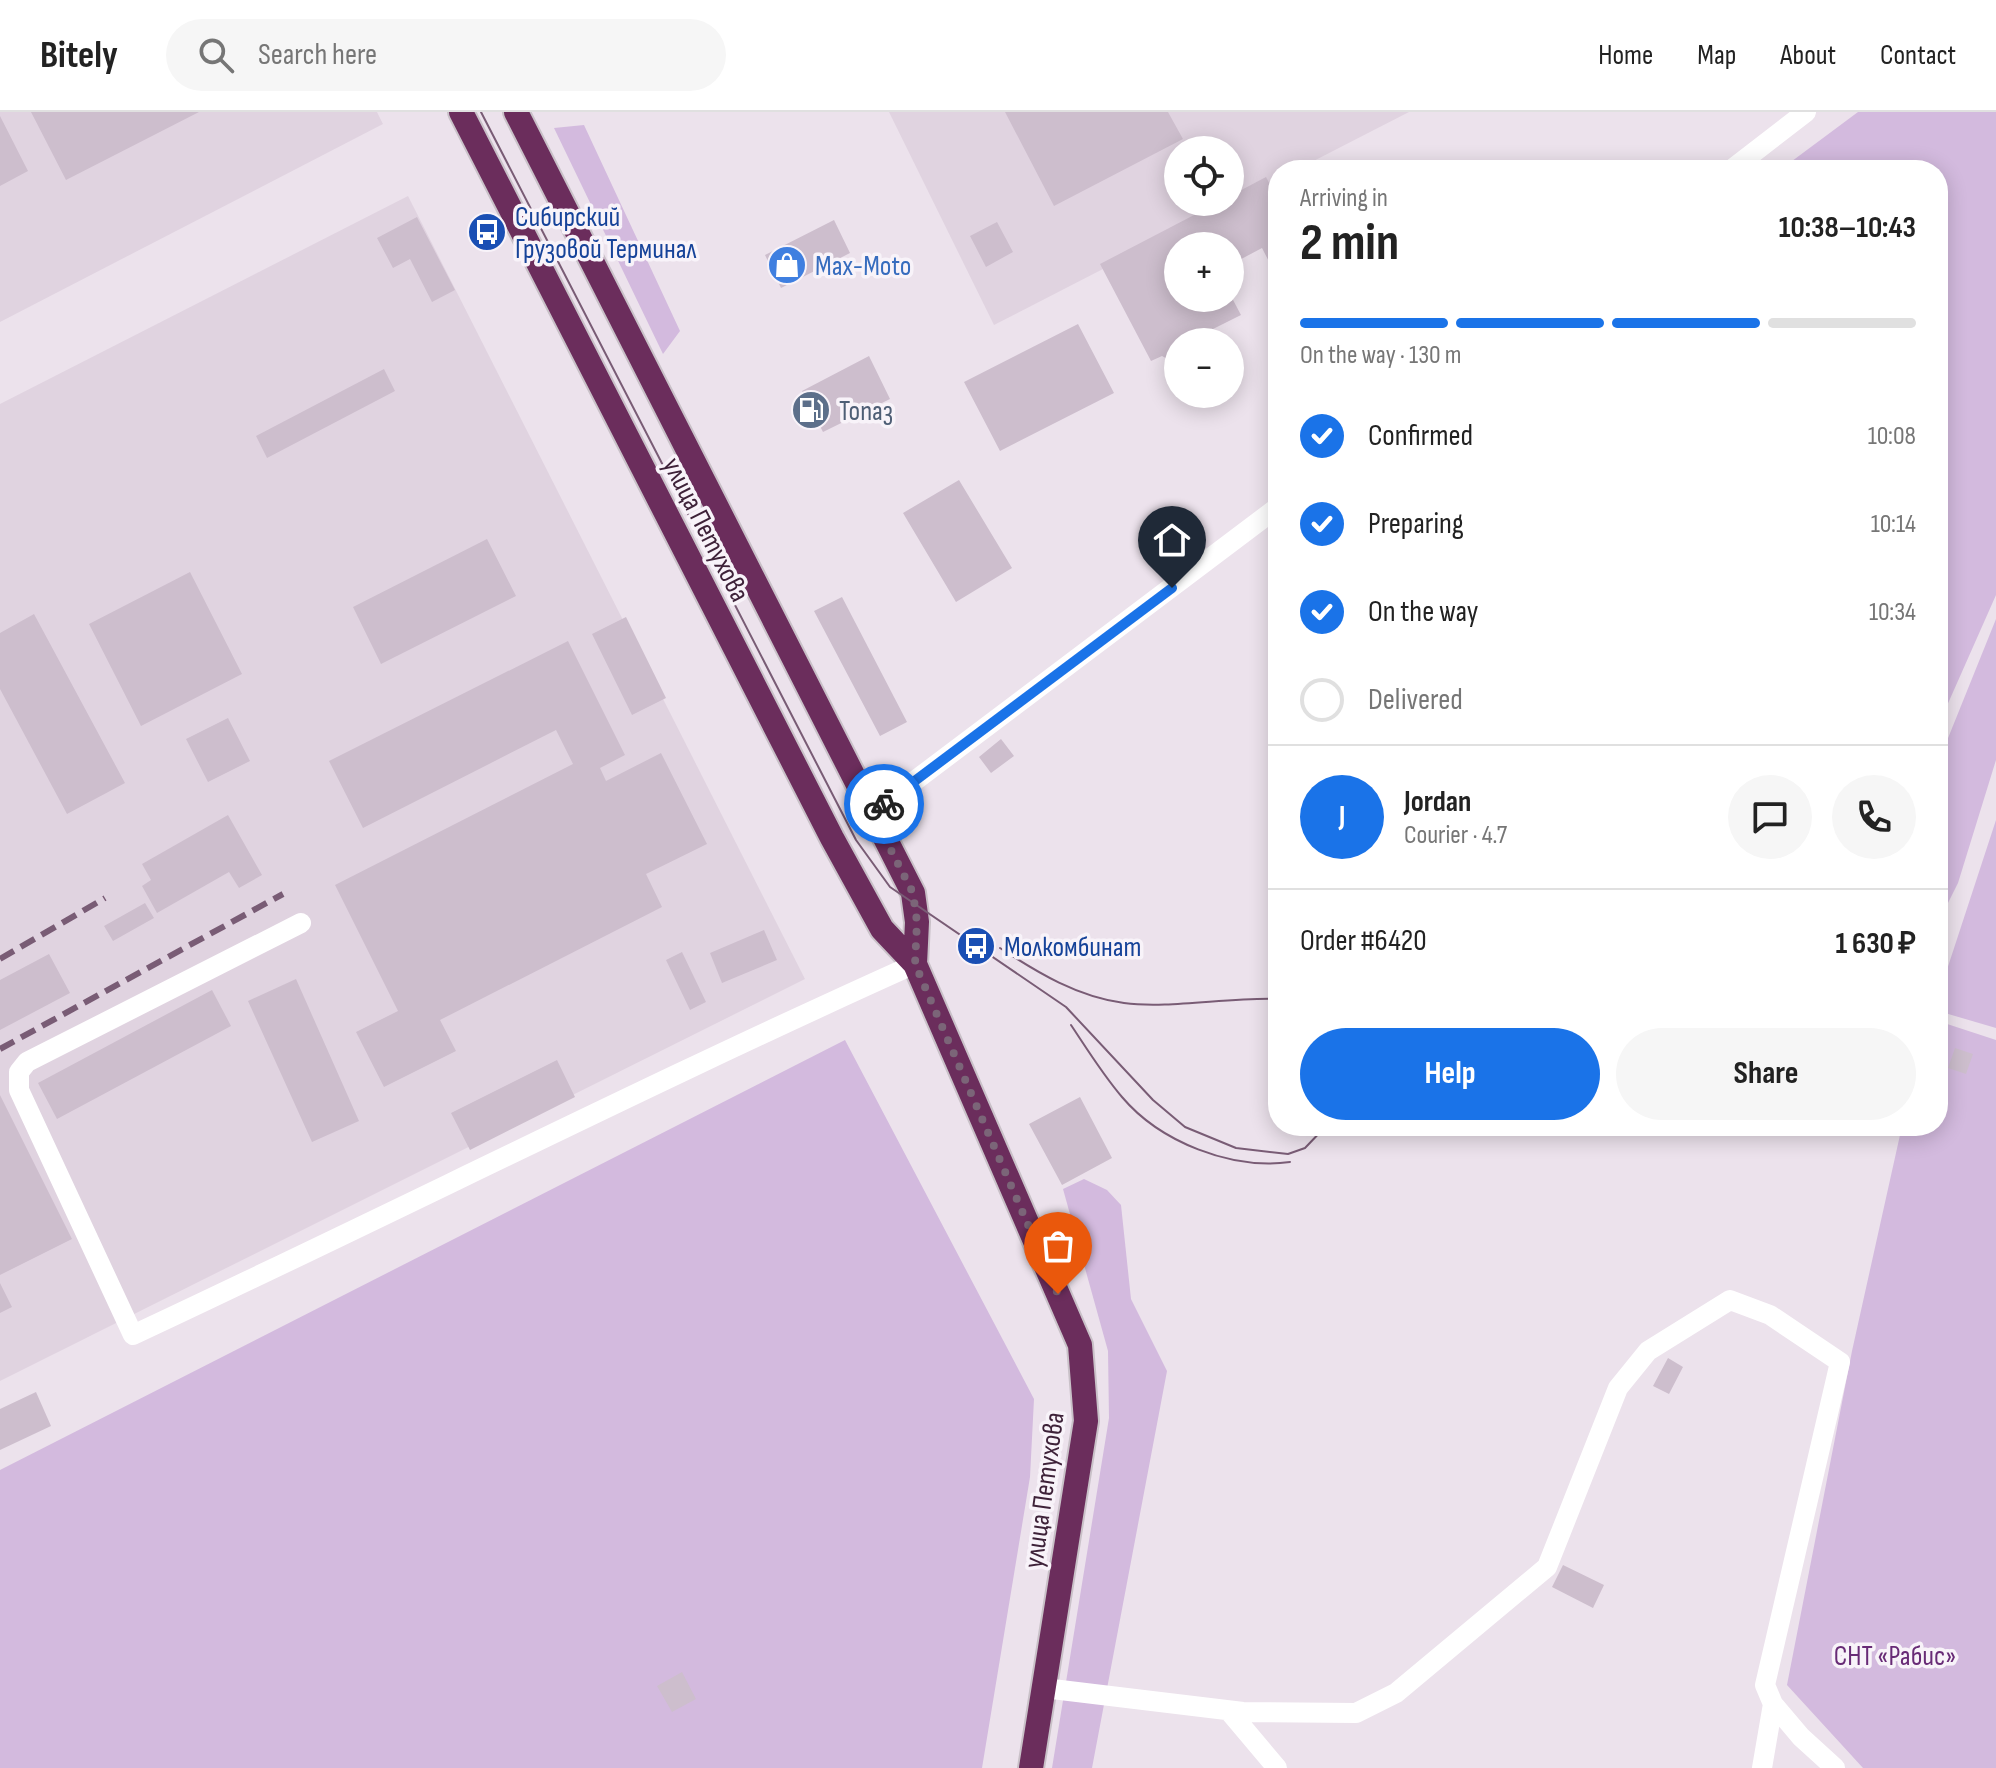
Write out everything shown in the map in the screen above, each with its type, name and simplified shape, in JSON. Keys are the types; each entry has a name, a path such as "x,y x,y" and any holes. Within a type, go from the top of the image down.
{"highway":[{"name":"улица Петухова","path":"461,112 845,864 882,929 915,964 1080,1345 1086,1421 1031,1768"},
{"name":"улица Петухова","path":"516,112 913,893 917,922 915,964"}],"street":[{"path":"1744,160 1806,112"},
{"path":"872,813 1268,515"},
{"path":"301,923 27,1062 19,1072 19,1090 133,1335 740,1043 915,964"},
{"path":"1044,1688 1229,1711 1356,1713 1396,1693 1547,1567 1618,1388 1648,1351 1730,1300 1770,1315 1840,1362 1765,1685 1773,1704 1801,1737 1835,1768"},
{"path":"1762,1768 1773,1704"},
{"path":"1229,1711 1277,1768"}],"shaded area":[{"path":"0,112 377,112 383,124 0,322"},
{"path":"889,112 1409,112 1315,160 1268,160 1268,184 1244,196 1244,136 1164,136 1164,216 1206,216 1175,232 1164,232 1164,238 994,325"},
{"path":"408,196 805,979 0,1381 0,404"}],"green space":[{"path":"1858,112 1996,112 1996,595 1948,703 1948,160 1793,160"},
{"path":"584,125 680,331 663,354 554,128"},
{"path":"1996,619 1996,760 1958,883 1948,903 1948,738"},
{"path":"1996,820 1996,1028 1948,1014 1948,966"},
{"name":"СНТ «Рабис»","path":"1948,1024 1996,1040 1996,1768 1863,1768 1787,1685 1852,1351 1900,1136 1948,1136"},
{"path":"845,1040 1034,1399 1030,1477 982,1768 0,1768 0,1470"},
{"path":"1084,1179 1107,1190 1121,1205 1131,1299 1167,1371 1092,1768 1052,1768 1109,1418 1108,1351 1063,1189"}],"building":[{"path":"31,112 199,112 66,180"},
{"path":"1005,112 1168,112 1181,136 1164,136 1164,149 1054,206"},
{"path":"0,116 28,171 0,186"},
{"path":"1266,177 1268,181 1268,260 1262,248 1244,258 1244,232 1164,232 1164,312 1239,312 1241,315 1215,328 1164,328 1164,357 1151,361 1100,264 1192,216 1244,216 1244,189"},
{"path":"417,217 455,290 432,302 410,259 393,268 377,238"},
{"path":"834,220 850,253 781,288 765,255"},
{"path":"997,222 1013,252 986,267 970,236"},
{"path":"1078,324 1114,393 1000,451 964,382"},
{"path":"869,356 890,399 823,432 802,391"},
{"path":"384,369 395,391 267,458 256,436"},
{"path":"959,480 1012,568 956,602 903,513"},
{"path":"487,539 516,596 381,664 353,607"},
{"path":"190,572 242,674 141,726 89,624"},
{"path":"842,597 907,722 880,736 814,611"},
{"path":"34,614 125,783 67,814 0,689 0,633"},
{"path":"626,617 666,698 632,715 592,634"},
{"path":"568,641 625,755 600,768 606,781 661,753 707,844 646,874 662,907 440,1020 456,1051 384,1087 356,1032 398,1011 335,885 573,764 556,730 363,828 329,761"},
{"path":"228,718 250,761 208,782 186,739"},
{"path":"1001,739 1014,756 991,773 979,757"},
{"path":"228,815 262,875 239,888 229,872 157,913 142,886 151,880 142,864"},
{"path":"145,903 154,918 113,941 104,926"},
{"path":"764,930 777,960 722,983 710,953"},
{"path":"682,952 706,1002 690,1010 666,960"},
{"path":"49,954 70,993 0,1030 0,980"},
{"path":"296,979 359,1121 312,1142 248,1001"},
{"path":"212,990 231,1026 57,1119 38,1083"},
{"path":"1955,1048 1973,1054 1966,1074 1948,1068"},
{"path":"557,1060 575,1097 470,1150 451,1113"},
{"path":"0,1095 72,1239 0,1275"},
{"path":"1080,1097 1112,1158 1062,1185 1029,1124"},
{"path":"0,1283 12,1307 0,1313"},
{"path":"1668,1358 1683,1367 1669,1394 1653,1386"},
{"path":"36,1392 51,1426 0,1450 0,1409"},
{"path":"1563,1565 1604,1585 1593,1608 1552,1587"},
{"path":"682,1672 696,1699 672,1712 657,1686"}],"tram line":[{"path":"481,112 856,840 890,887 1066,1007 1153,1100 1185,1127 1236,1148 1288,1154 1305,1148 1316,1136"},
{"path":"1000,948 1059,983 1107,1000 1160,1005 1268,999"},
{"path":"1071,1025 1122,1097 1156,1127 1176,1139 1221,1157 1244,1162 1290,1162"}],"railway":[{"path":"0,1049 283,894"},
{"path":"0,959 105,898"}],"way so far":[{"path":"884,804 872,813 913,893 917,922 915,964 1058,1294"}],"place":[{"name":"Сибирский Грузовой Терминал","path":"487,232"},
{"name":"Max-Moto","path":"787,265"},
{"name":"Топаз","path":"811,410"},
{"name":"Молкомбинат","path":"976,946"}],"route":[{"path":"884,804 1172,588"}]}
